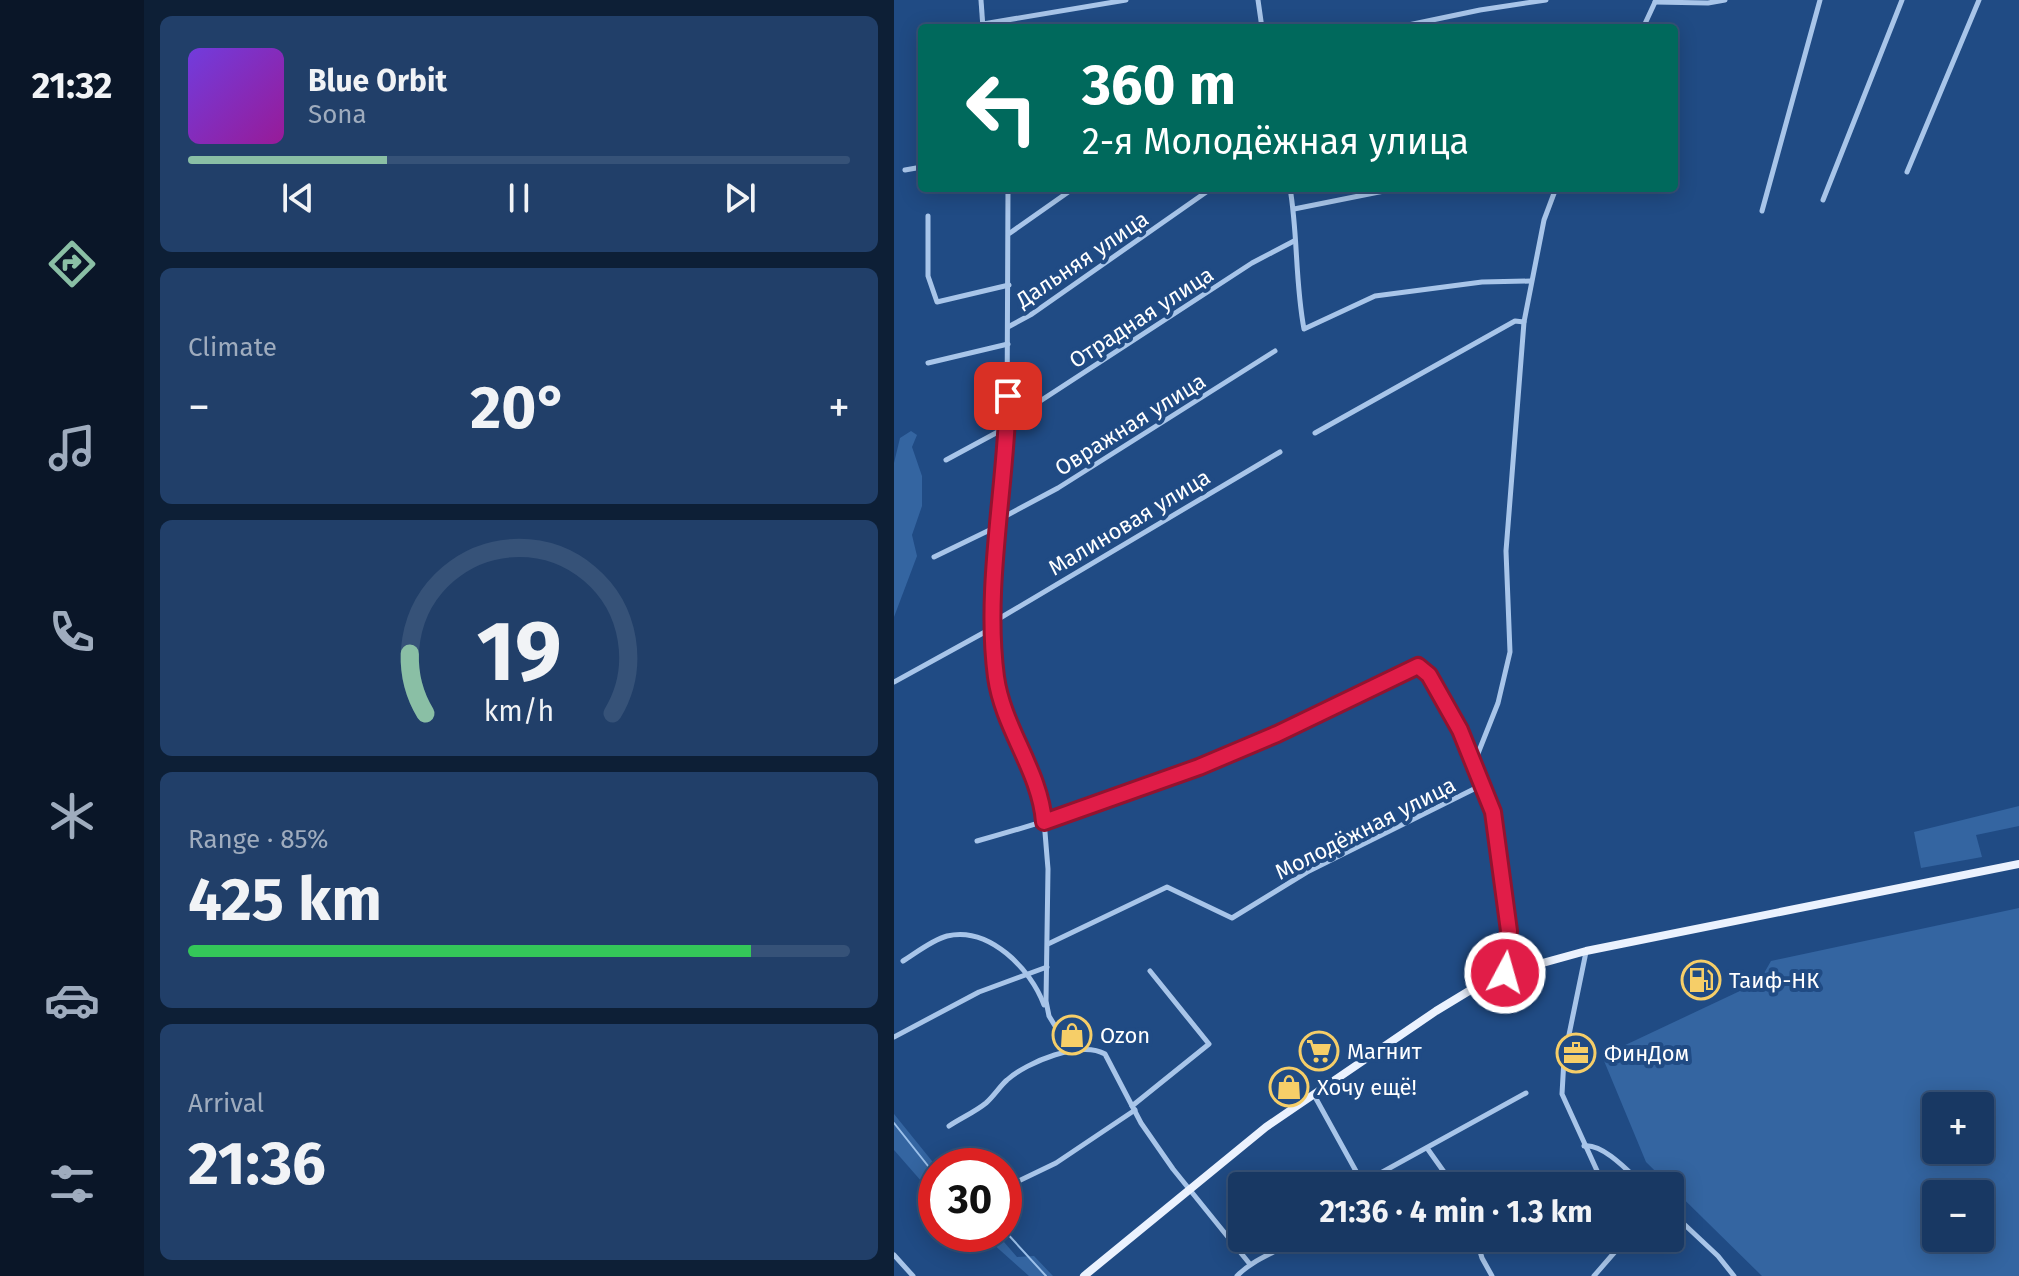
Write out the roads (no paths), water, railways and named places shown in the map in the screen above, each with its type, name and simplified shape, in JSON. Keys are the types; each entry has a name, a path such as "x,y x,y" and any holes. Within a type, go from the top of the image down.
{"main road":[{"path":"1084,1276 1189,1187 1313,1094 1445,1005 1505,973 1601,947 2019,864"}],"street":[{"path":"981,0 983,24"},
{"path":"994,24 1126,0"},
{"path":"1258,0 1261,24"},
{"path":"1413,24 1546,0"},
{"path":"1645,24 1655,1 1708,3 1725,0"},
{"path":"1762,211 1820,0"},
{"path":"1823,200 1902,0"},
{"path":"1907,172 1979,0"},
{"path":"905,170 918,168"},
{"path":"1008,192 1007,424 994,624 996,679 1007,718 1039,794 1044,822 1049,1016"},
{"path":"1009,234 1068,192"},
{"name":"Дальняя улица","path":"1008,327 1032,314 1206,192"},
{"path":"1291,192 1298,225 1294,241 1304,329 1375,296 1495,280 1531,281"},
{"path":"1294,209 1379,192"},
{"path":"1474,762 1498,703 1510,652 1506,551 1524,322 1544,220 1554,192"},
{"path":"928,216 928,276 937,302 1009,285"},
{"name":"Отрадная улица","path":"946,460 1007,424 1252,263 1294,241"},
{"path":"1315,433 1515,321 1524,322"},
{"path":"928,363 1008,344"},
{"name":"Овражная улица","path":"934,557 1058,488 1275,351"},
{"name":"Малиновая улица","path":"894,682 1280,452"},
{"path":"977,841 1044,822 1199,767 1277,734 1418,666 1429,675 1446,702 1493,812 1509,931 1504,958 1505,973"},
{"name":"Молодёжная улица","path":"1048,944 1167,887 1232,918 1307,872 1482,785"},
{"path":"903,961 944,937 964,935 994,945 1027,975 1069,1049"},
{"path":"1586,951 1561,1081 1565,1106 1597,1172"},
{"path":"894,1037 979,992 1047,967"},
{"path":"1022,1179 1056,1163 1134,1108 1209,1044 1150,971"},
{"path":"949,1126 985,1103 1009,1078 1069,1049 1096,1048 1105,1054 1134,1108 1173,1169 1249,1263"},
{"path":"1382,1172 1526,1093"},
{"path":"1313,1094 1354,1172"},
{"path":"1584,1146 1591,1145 1602,1151 1627,1172"},
{"path":"1427,1148 1444,1172"},
{"path":"1684,1224 1734,1276"},
{"path":"1237,1276 1249,1263 1270,1252"},
{"path":"1480,1252 1492,1276"},
{"path":"1594,1276 1615,1252"},
{"path":"894,1255 913,1276"}],"waterway":[{"path":"894,1123 918,1153"},
{"path":"1022,1250 1046,1276"}],"place":[{"name":"Таиф-НК","path":"1701,980"},
{"name":"Ozon","path":"1072,1035"},
{"name":"Магнит","path":"1319,1051"},
{"name":"ФинДом","path":"1576,1053"},
{"name":"Хочу ещё!","path":"1289,1087"}]}
